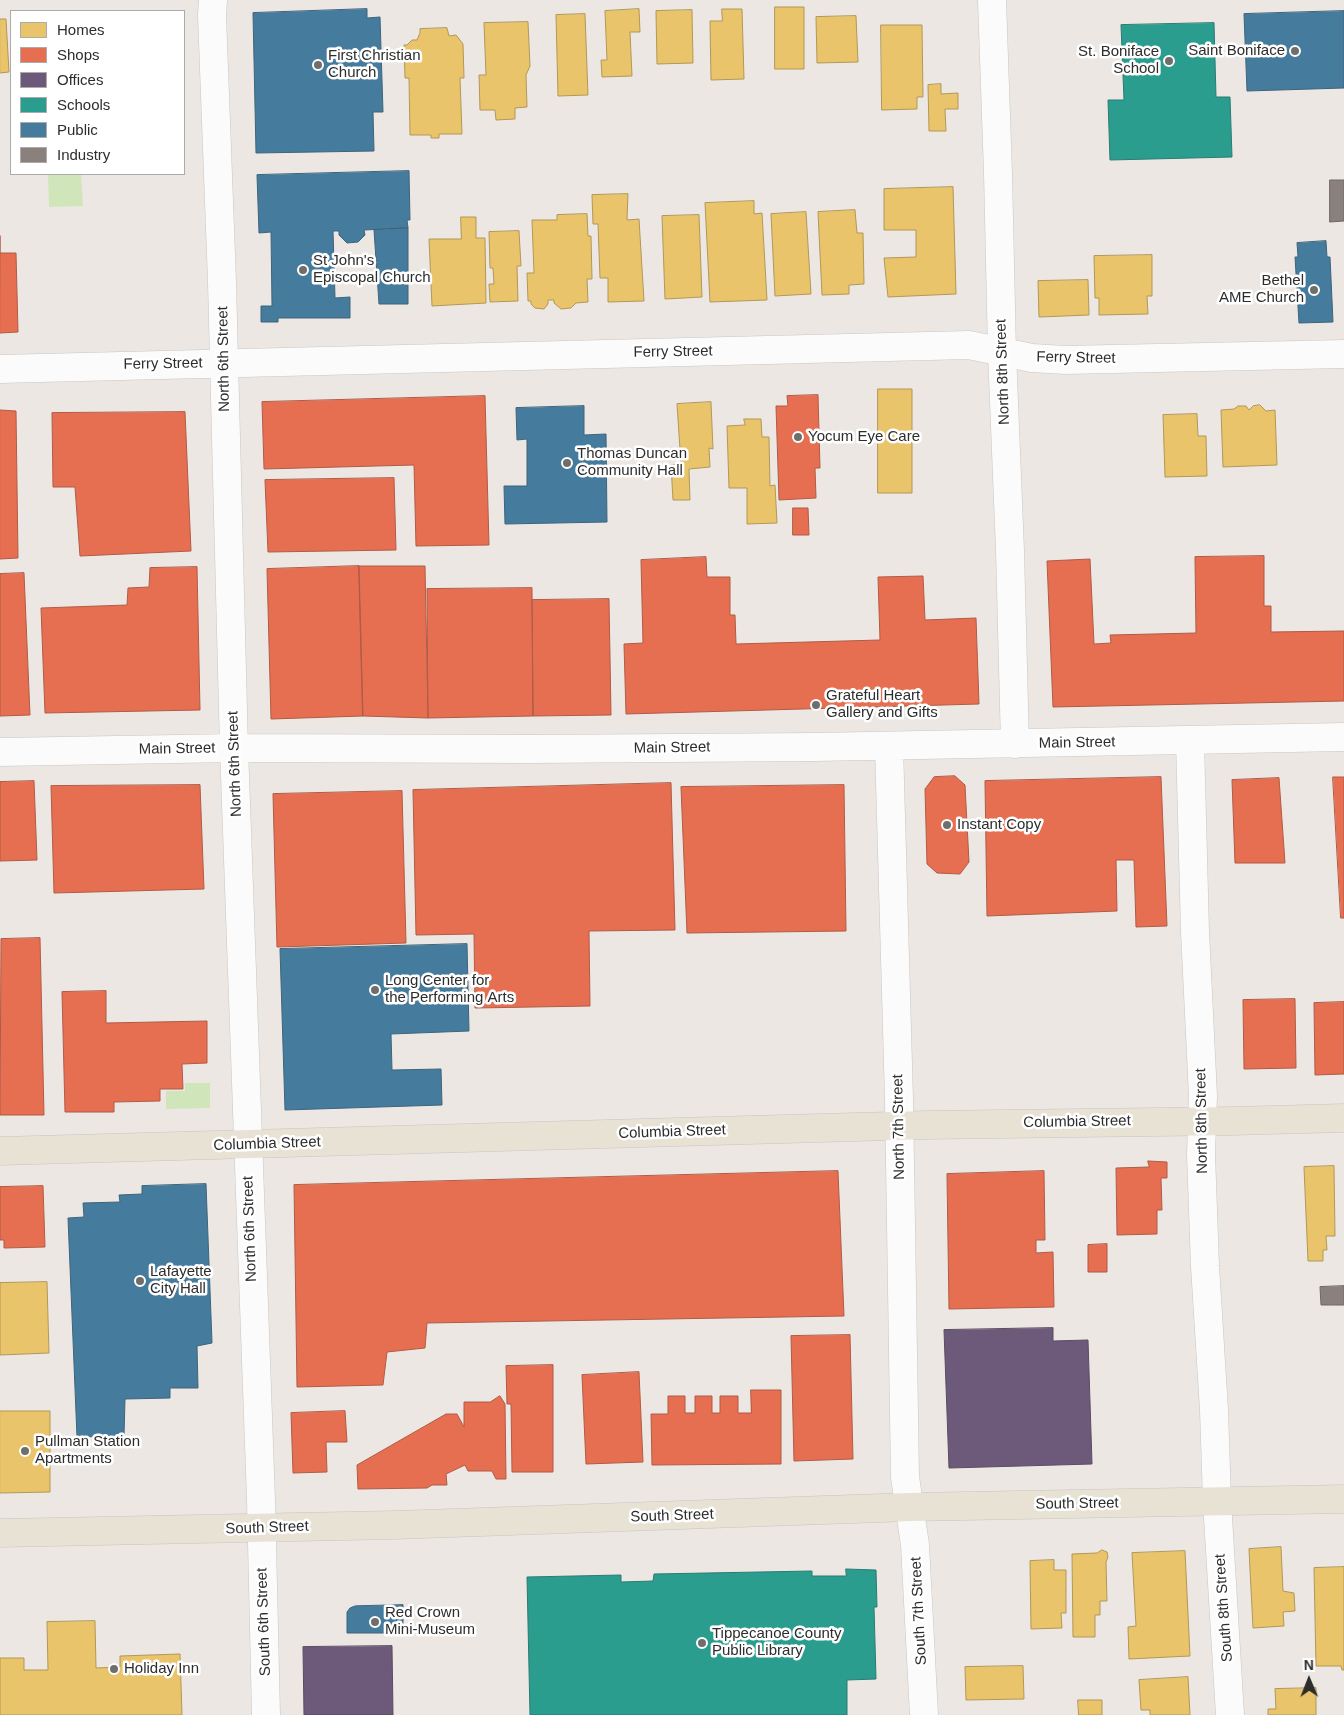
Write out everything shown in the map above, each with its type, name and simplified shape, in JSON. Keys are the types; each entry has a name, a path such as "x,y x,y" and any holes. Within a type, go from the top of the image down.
{"main road":[{"name":"Columbia Street","path":"0,1151 899,1126 1344,1118"},
{"name":"South Street","path":"0,1533 551,1521 910,1508 1344,1499"}],"street":[{"name":"North 6th Street","path":"213,0 234,748 262,1528"},
{"name":"North 8th Street","path":"992,0 1015,744"},
{"name":"Ferry Street","path":"0,369 969,345 1040,360 1344,354"},
{"name":"Main Street","path":"0,752 234,748 540,749 889,746 1344,737"},
{"name":"North 8th Street","path":"1190,741 1195,932 1203,1096 1201,1154 1217,1501"},
{"name":"North 7th Street","path":"889,746 899,1126 905,1477 910,1508"},
{"name":"South 8th Street","path":"1217,1501 1230,1715"},
{"name":"South 7th Street","path":"910,1508 915,1545 924,1715"},
{"name":"South 6th Street","path":"262,1528 266,1715"}],"green space":[{"path":"48,175 81,175 83,206 49,207"},
{"path":"185,1083 210,1083 210,1108 166,1109 166,1091 185,1091"}],"building: Homes":[{"path":"775,7 804,7 804,69 775,69"},
{"path":"639,9 640,32 630,32 632,76 602,77 601,60 607,60 605,11"},
{"path":"722,9 742,9 744,79 711,80 710,21 722,21"},
{"path":"692,10 693,63 657,64 656,11"},
{"path":"585,14 588,95 558,96 556,15"},
{"path":"856,16 858,62 817,63 816,17"},
{"path":"0,19 6,19 9,72 0,73"},
{"path":"528,22 530,66 526,75 527,107 515,108 515,119 496,120 495,110 480,110 479,75 486,75 484,23"},
{"path":"881,25 922,25 923,97 917,97 917,109 882,110"},
{"path":"447,28 449,36 456,35 463,44 464,78 460,78 462,134 439,134 439,138 431,138 431,135 410,135 409,78 405,78 404,45 407,45 412,40 417,40 420,29"},
{"path":"941,84 941,94 958,93 958,109 945,109 946,131 929,131 928,85"},
{"path":"953,187 956,294 888,297 884,258 916,257 916,230 884,230 884,189"},
{"path":"628,194 627,220 639,219 644,301 608,302 608,278 600,278 598,224 593,224 592,195"},
{"path":"754,201 754,214 762,213 767,300 710,302 705,203"},
{"path":"855,210 857,233 863,233 864,284 849,285 849,294 822,295 818,212"},
{"path":"806,212 811,294 775,296 771,214"},
{"path":"587,214 588,236 591,236 592,279 587,279 588,302 576,303 571,308 561,309 554,303 554,300 548,300 548,304 544,309 535,308 531,301 528,301 527,273 534,273 532,220 557,220 557,215"},
{"path":"699,215 702,297 665,299 662,216"},
{"path":"461,217 476,217 476,238 485,238 486,303 432,306 429,239 461,239"},
{"path":"519,231 521,266 517,266 518,301 490,302 489,284 494,284 493,268 490,268 489,232"},
{"path":"1152,255 1152,296 1147,296 1148,314 1099,315 1099,298 1095,298 1094,256"},
{"path":"1088,280 1089,315 1039,317 1038,281"},
{"path":"878,389 912,389 912,493 878,493"},
{"path":"711,402 713,449 709,448 710,467 689,469 690,500 673,500 671,465 681,464 677,404"},
{"path":"1260,405 1266,411 1275,410 1277,465 1223,467 1221,410 1246,406 1249,410 1253,406"},
{"path":"1197,414 1198,436 1206,436 1207,476 1165,477 1163,415"},
{"path":"744,419 761,419 762,437 769,437 770,486 775,485 777,523 747,524 747,488 729,488 727,426 745,425"},
{"path":"1334,1166 1335,1236 1326,1236 1327,1250 1323,1250 1323,1261 1308,1261 1304,1167"},
{"path":"47,1282 49,1353 0,1355 0,1283"},
{"name":"Pullman Station Apartments","path":"0,1411 50,1411 50,1492 0,1493"},
{"path":"1281,1547 1283,1591 1294,1593 1295,1611 1283,1612 1284,1626 1253,1628 1249,1549"},
{"path":"1102,1550 1107,1552 1108,1557 1106,1562 1107,1601 1100,1601 1100,1615 1095,1615 1095,1637 1073,1637 1072,1554 1097,1553"},
{"path":"1185,1551 1190,1656 1129,1659 1128,1627 1136,1626 1132,1553"},
{"path":"1054,1560 1054,1570 1066,1570 1066,1613 1061,1613 1062,1628 1031,1629 1030,1561"},
{"path":"1344,1567 1344,1670 1342,1670 1341,1666 1316,1666 1314,1568"},
{"name":"Holiday Inn","path":"95,1621 96,1668 120,1667 120,1656 180,1654 182,1715 0,1715 0,1658 24,1658 24,1670 48,1670 47,1622"},
{"path":"1023,1666 1024,1699 966,1700 965,1667"},
{"path":"1188,1677 1190,1715 1150,1715 1150,1710 1141,1710 1139,1680"},
{"path":"1316,1688 1316,1715 1268,1715 1268,1709 1276,1709 1275,1689"},
{"path":"1078,1700 1102,1700 1102,1715 1079,1715"}],"building: Shops":[{"path":"0,253 16,253 18,332 0,333"},
{"name":"Yocum Eye Care","path":"818,395 820,468 815,468 816,498 779,500 776,406 788,406 787,396"},
{"path":"485,396 489,545 416,546 414,465 264,469 262,402"},
{"path":"0,410 16,411 18,558 0,559"},
{"path":"185,412 191,551 80,556 75,487 53,487 52,413"},
{"path":"394,478 396,550 268,552 265,480"},
{"path":"793,508 808,508 809,535 793,535"},
{"path":"1264,556 1264,606 1271,606 1271,632 1344,631 1344,701 1053,707 1047,561 1090,559 1094,644 1111,643 1110,635 1196,633 1195,557"},
{"path":"706,557 707,577 730,577 730,615 735,615 736,644 880,640 878,577 923,576 925,620 976,618 979,704 626,714 624,644 643,643 641,560"},
{"path":"359,566 425,566 428,718 363,716"},
{"path":"359,566 363,716 271,719 267,569"},
{"path":"197,567 200,710 45,713 41,608 127,605 128,588 149,587 150,568"},
{"path":"24,573 30,715 0,716 0,574"},
{"path":"532,588 533,716 428,718 427,589"},
{"path":"609,599 611,715 533,716 532,600"},
{"name":"Instant Copy","path":"955,776 965,785 969,862 960,874 937,873 927,864 925,789 934,777"},
{"path":"1161,777 1167,926 1136,927 1134,860 1116,860 1117,911 987,916 985,781"},
{"path":"1333,777 1344,777 1344,918 1341,918"},
{"path":"1279,778 1285,863 1235,863 1232,780"},
{"path":"34,781 37,860 0,861 0,782"},
{"path":"671,783 675,930 589,931 590,1006 475,1008 474,934 416,935 413,790"},
{"path":"200,785 204,889 54,893 51,786"},
{"path":"844,785 846,931 687,933 681,787"},
{"path":"402,791 406,943 277,947 273,794"},
{"path":"40,938 44,1115 0,1115 1,939"},
{"path":"106,991 106,1023 207,1021 207,1063 182,1064 183,1089 160,1089 160,1101 114,1102 114,1112 65,1112 62,992"},
{"path":"1295,999 1296,1068 1244,1069 1243,1000"},
{"path":"1344,1002 1344,1074 1315,1075 1314,1003"},
{"path":"1148,1161 1167,1162 1167,1178 1161,1178 1162,1210 1157,1210 1157,1234 1117,1235 1116,1168 1149,1167"},
{"path":"838,1171 844,1316 427,1323 425,1348 387,1352 383,1385 297,1387 294,1185"},
{"path":"1044,1171 1045,1240 1036,1240 1036,1253 1053,1252 1054,1307 949,1309 947,1174"},
{"path":"43,1186 45,1247 4,1248 4,1240 0,1240 0,1187"},
{"path":"1107,1244 1107,1272 1088,1272 1088,1245"},
{"path":"850,1335 853,1459 794,1461 791,1336"},
{"path":"553,1365 553,1472 512,1472 511,1404 507,1404 506,1366"},
{"path":"639,1372 643,1462 586,1464 582,1375"},
{"path":"751,1390 781,1390 781,1464 652,1465 651,1414 668,1414 668,1396 685,1396 685,1413 695,1413 695,1396 712,1396 712,1413 720,1413 720,1396 738,1396 738,1413 751,1413"},
{"path":"500,1396 505,1404 506,1479 496,1479 492,1471 468,1471 465,1465 446,1474 447,1485 432,1485 427,1488 358,1489 357,1465 446,1414 457,1414 464,1427 464,1402 490,1402"},
{"path":"345,1411 347,1442 326,1442 327,1472 293,1473 291,1413"}],"building: Offices":[{"path":"1053,1328 1053,1341 1088,1340 1092,1464 949,1468 944,1330"},
{"path":"392,1646 393,1715 304,1715 303,1647"}],"building: Schools":[{"name":"St. Boniface School","path":"1214,23 1216,97 1230,97 1232,157 1110,160 1108,100 1124,100 1121,25"},
{"name":"Tippecanoe County Public Library","path":"846,1569 876,1570 877,1607 874,1607 876,1679 847,1680 847,1715 530,1715 527,1577 621,1575 621,1582 653,1581 654,1574 812,1571 812,1576 846,1576"}],"building: Public":[{"name":"First Christian Church","path":"367,9 367,18 380,17 383,112 373,112 374,151 256,153 253,13"},
{"name":"Saint Boniface","path":"1344,11 1344,88 1247,91 1244,14"},
{"name":"St John's Episcopal Church","path":"409,171 410,220 407,220 408,228 364,230 365,235 358,242 347,243 339,235 339,231 333,231 335,298 350,297 350,318 278,318 278,322 261,322 261,306 272,306 271,232 259,233 257,175"},
{"path":"408,228 408,304 379,304 374,230"},
{"name":"Bethel AME Church","path":"1326,241 1327,257 1330,257 1333,322 1299,323 1295,257 1298,257 1297,243"},
{"name":"Thomas Duncan Community Hall","path":"584,406 584,435 606,434 607,522 505,524 504,486 527,486 527,439 517,440 516,408"},
{"name":"Long Center for the Performing Arts","path":"467,944 469,1031 391,1034 392,1070 441,1069 442,1105 285,1110 280,949"},
{"name":"Lafayette City Hall","path":"206,1184 212,1343 197,1346 198,1388 170,1388 170,1398 125,1399 124,1436 77,1437 68,1218 84,1217 83,1203 120,1202 119,1195 142,1194 142,1186"},
{"name":"Red Crown Mini-Museum","path":"403,1605 403,1633 347,1633 347,1612 350,1608 355,1606"}],"building: Industry":[{"path":"1330,180 1344,180 1344,221 1330,222"},
{"path":"1344,1286 1344,1305 1321,1305 1320,1287"}],"place":[{"name":"Saint Boniface","path":"1295,51"},
{"name":"St. Boniface School","path":"1169,61"},
{"name":"First Christian Church","path":"318,65"},
{"name":"St John's Episcopal Church","path":"303,270"},
{"name":"Bethel AME Church","path":"1314,290"},
{"name":"Yocum Eye Care","path":"798,437"},
{"name":"Thomas Duncan Community Hall","path":"567,463"},
{"name":"Grateful Heart Gallery and Gifts","path":"816,705"},
{"name":"Instant Copy","path":"947,825"},
{"name":"Long Center for the Performing Arts","path":"375,990"},
{"name":"Lafayette City Hall","path":"140,1281"},
{"name":"Pullman Station Apartments","path":"25,1451"},
{"name":"Red Crown Mini-Museum","path":"375,1622"},
{"name":"Tippecanoe County Public Library","path":"702,1643"},
{"name":"Holiday Inn","path":"114,1669"}]}
